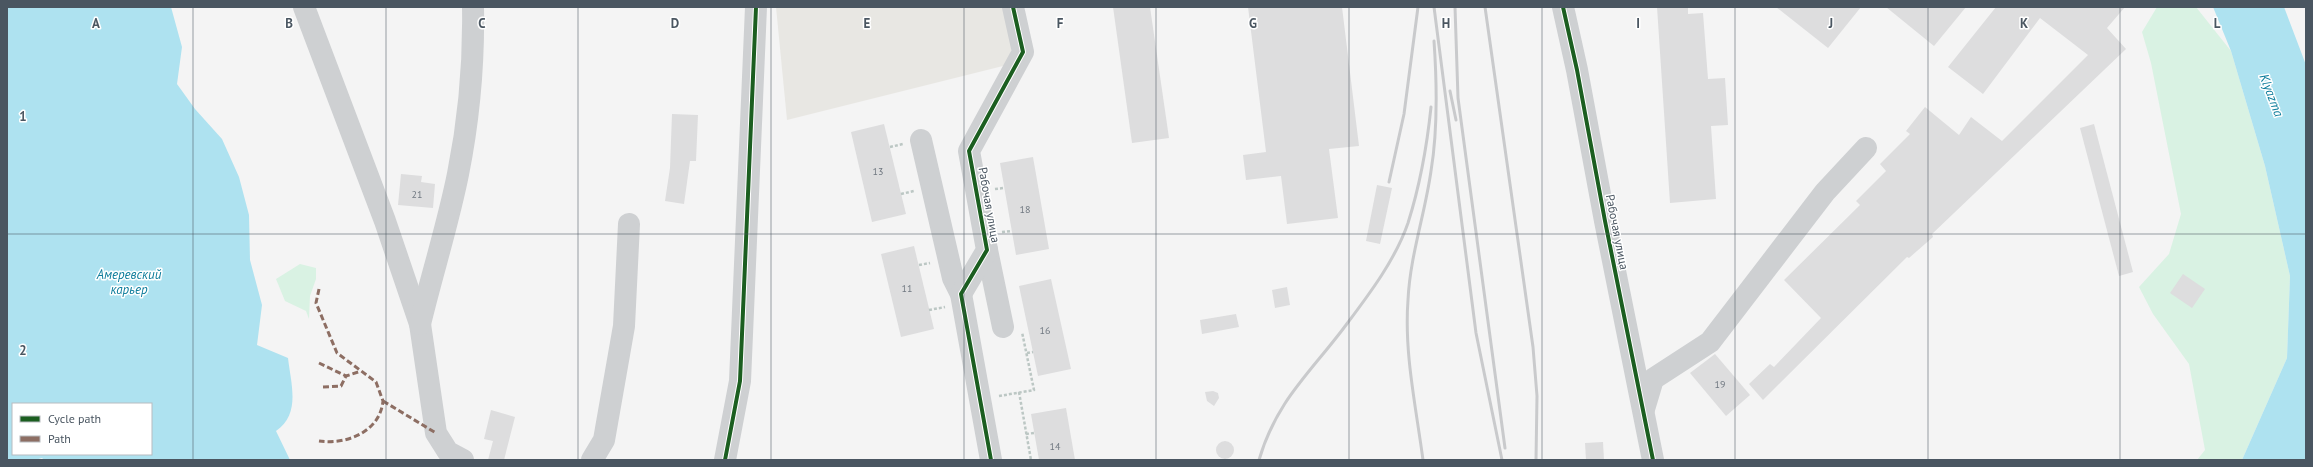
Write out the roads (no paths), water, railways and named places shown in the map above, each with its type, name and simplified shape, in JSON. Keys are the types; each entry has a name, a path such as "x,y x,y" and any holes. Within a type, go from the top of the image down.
{"street":[{"path":"304,7 385,221 420,324 436,433 448,452 464,460"},
{"path":"420,324 458,174 468,107 473,56 473,7"},
{"path":"724,460 740,381 756,7"},
{"name":"Рабочая улица","path":"961,294 987,250 969,151 1023,52 1017,43 1013,7"},
{"name":"Рабочая улица","path":"1563,7 1577,70 1605,221 1653,460"},
{"path":"921,140 953,278 961,294 991,460"},
{"path":"1643,410 1653,379 1710,342 1825,192 1866,148"},
{"path":"592,460 604,440 624,326 629,224"},
{"path":"987,250 1003,327"}],"water":[{"name":"Амеревский карьер","path":"7,7 171,7 182,47 177,84 195,109 222,139 239,177 249,215 250,260 262,305 257,345 288,358 292,388 292,407 284,424 276,431 290,460 44,460 42,458 35,460 7,460"},
{"name":"Klyazma","path":"2213,7 2284,7 2306,65 2306,460 2242,460 2287,358 2290,276 2265,166 2231,51"}],"railway":[{"path":"1389,182 1404,114 1418,7"},
{"path":"1434,7 1476,333 1502,460"},
{"path":"1455,7 1458,98 1505,448"},
{"path":"1485,7 1533,347 1537,396 1536,460"},
{"path":"1423,460 1411,380 1407,320 1409,284 1428,187 1435,139 1436,74 1434,41"},
{"path":"1450,91 1456,120"},
{"path":"1259,460 1274,422 1284,405 1294,390 1343,329 1380,278 1396,251 1408,223 1416,194 1425,151 1431,107"}]}
